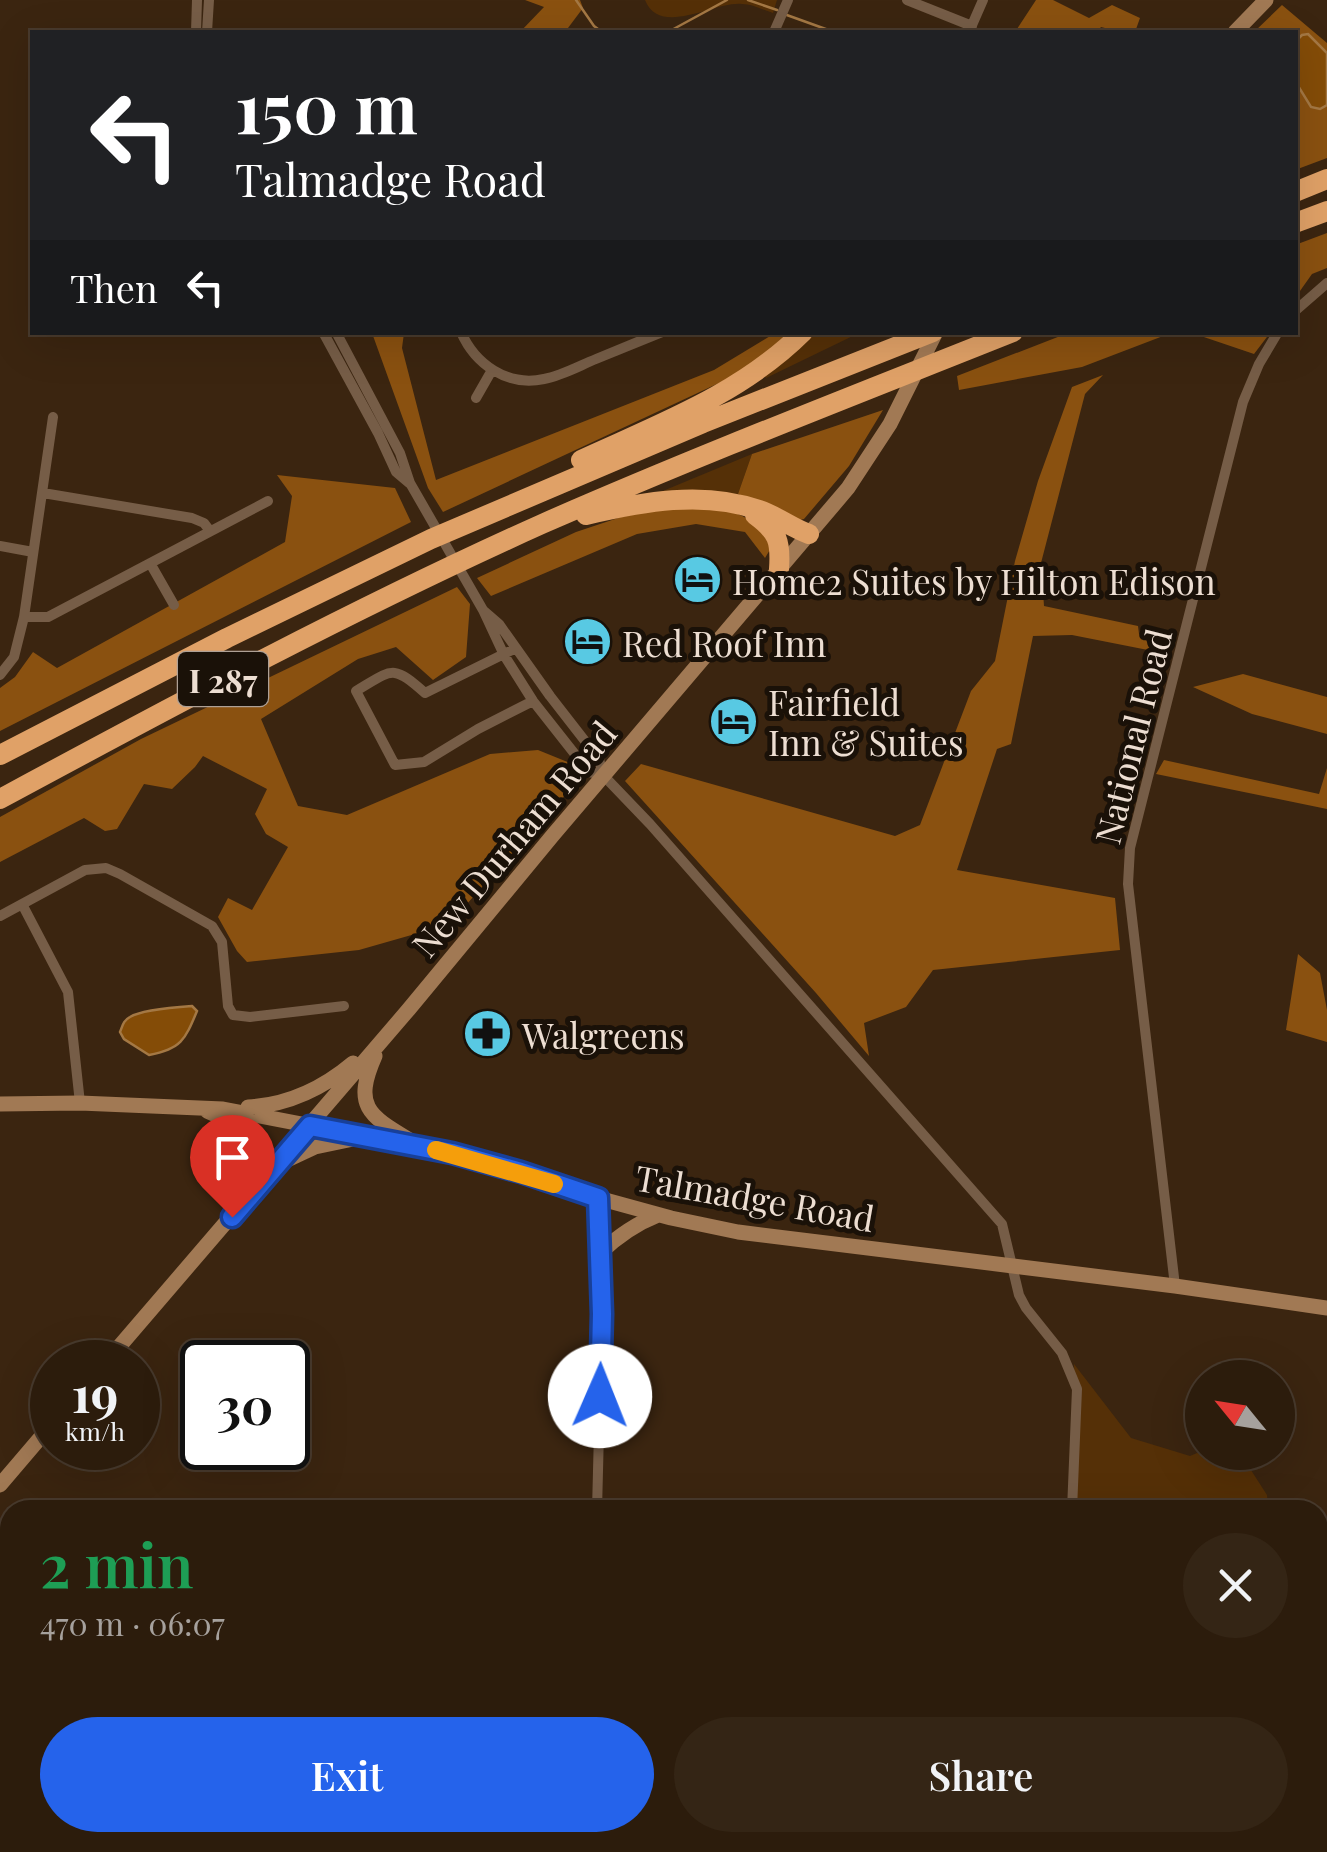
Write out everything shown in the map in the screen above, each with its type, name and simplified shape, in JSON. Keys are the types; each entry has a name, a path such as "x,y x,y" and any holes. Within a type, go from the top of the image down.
{"highway":[{"path":"1298,191 1327,179"},
{"path":"1298,222 1327,211"},
{"path":"476,520 490,503 738,385 801,335"},
{"name":"I 287","path":"0,755 226,638 430,539 722,415 926,335"},
{"name":"I 287","path":"0,799 241,670 540,525 1005,335"},
{"path":"540,525 663,500 697,499 760,510 809,534"},
{"path":"741,506 775,533 780,548 779,569"}],"street":[{"path":"196,30 198,0"},
{"path":"206,30 209,0"},
{"path":"775,30 788,0"},
{"path":"907,0 971,29 984,0"},
{"path":"1236,30 1253,7 1266,0"},
{"path":"1298,308 1327,283"},
{"path":"326,335 396,472 410,483"},
{"path":"338,335 400,453 410,483 483,610 504,656 533,701 589,772 603,775"},
{"path":"463,335 474,356 492,370 515,379 543,380 655,335"},
{"name":"New Durham Road","path":"125,1340 862,470 900,404 933,335"},
{"name":"National Road","path":"1175,1286 1128,884 1130,848 1243,402 1276,335"},
{"path":"476,398 492,370"},
{"path":"0,675 14,657 24,617 53,417"},
{"path":"42,493 192,518 210,531"},
{"path":"24,617 48,617 268,501"},
{"path":"0,546 33,552"},
{"path":"150,563 174,605"},
{"path":"483,610 499,624 599,760 603,775 998,1218 1019,1295 1062,1352 1077,1389 1072,1500"},
{"path":"516,648 426,693 404,675 388,672 356,691 395,766 424,762 533,701"},
{"path":"0,916 85,870 113,870 212,926 222,942 228,1006 234,1015 344,1006"},
{"path":"22,904 68,992 80,1103"},
{"path":"224,1108 264,1106 305,1094 342,1072 384,1038"},
{"path":"384,1038 366,1076 364,1093 368,1108 374,1118 420,1147"},
{"name":"Talmadge Road","path":"0,1104 224,1108 452,1153 658,1215 738,1232 1327,1308"},
{"path":"198,1108 230,1124 244,1142 247,1165 232,1217"},
{"path":"273,1168 315,1146 368,1137"},
{"path":"597,1500 602,1314 598,1198"},
{"path":"600,1253 616,1237 658,1215"},
{"path":"0,1486 30,1450"}],"shaded area":[{"path":"525,0 580,0 583,8 566,30 522,30 544,7"},
{"path":"645,0 777,0 773,13 742,4 675,17 652,11"},
{"path":"1036,0 1053,0 1089,18 1112,5 1140,18 1136,30 1016,30"},
{"path":"1282,5 1327,43 1327,158 1298,169 1298,30 1256,30"},
{"path":"1308,34 1327,53 1327,105 1320,109 1311,107 1298,86 1298,39"},
{"path":"1327,233 1327,268 1312,274 1298,294 1298,244"},
{"path":"373,335 404,335 402,348 436,480 714,370 772,335 793,335 734,376 443,512 428,488"},
{"path":"810,335 855,335 766,378 764,374"},
{"path":"1063,335 1166,335 1082,367 959,390 957,376"},
{"path":"1198,335 1268,335 1254,354"},
{"path":"1103,375 1085,394 1041,563 1044,606 1138,626 1139,634 1158,652 1072,635 1033,636 1011,744 997,749 957,870 1115,898 1120,950 933,970 906,1007 864,1023 869,1056 625,781 641,764 895,836 920,825 971,691 995,661 1015,561 1038,481 1072,387"},
{"path":"883,410 849,466 804,519 795,521 738,494 752,454"},
{"path":"752,454 738,494 658,493"},
{"path":"277,475 395,488 411,522 0,731 0,688 15,677 33,652 57,668 285,542 292,496"},
{"path":"666,508 713,509 741,515 763,533 771,548 765,558 745,532 696,524 637,534 491,596 477,578 576,532"},
{"path":"457,587 470,604 466,657 433,680 396,647 358,659 261,719 298,806 347,815 490,754 538,750 570,763 579,780 446,927 359,950 247,962 218,917 228,898 252,910 288,847 266,834 255,814 267,789 203,756 172,789 144,784 117,829 105,831 84,818 0,862 0,817 141,739"},
{"path":"1243,674 1327,697 1327,734 1252,714 1193,687"},
{"path":"1164,760 1319,794 1327,768 1327,809 1156,774"},
{"path":"1298,954 1320,973 1327,1010 1327,1042 1286,1030"},
{"path":"192,1006 197,1011 189,1029 168,1050 149,1055 120,1032 126,1020 135,1015"},
{"path":"1074,1364 1131,1438 1185,1454 1185,1470 1251,1470 1267,1500 1076,1500"}],"waterway":[{"path":"576,0 599,30"},
{"path":"672,30 727,0"},
{"path":"748,0 777,10"},
{"path":"784,14 828,30"}],"slow traffic":[{"path":"436,1150 554,1184"}],"place":[{"name":"Home2 Suites by Hilton Edison","path":"697,580"},
{"name":"Red Roof Inn","path":"587,642"},
{"name":"Fairfield Inn & Suites","path":"733,721"},
{"name":"Walgreens","path":"487,1034"}],"route":[{"path":"232,1217 310,1126 452,1153 598,1198 600,1396"}]}
